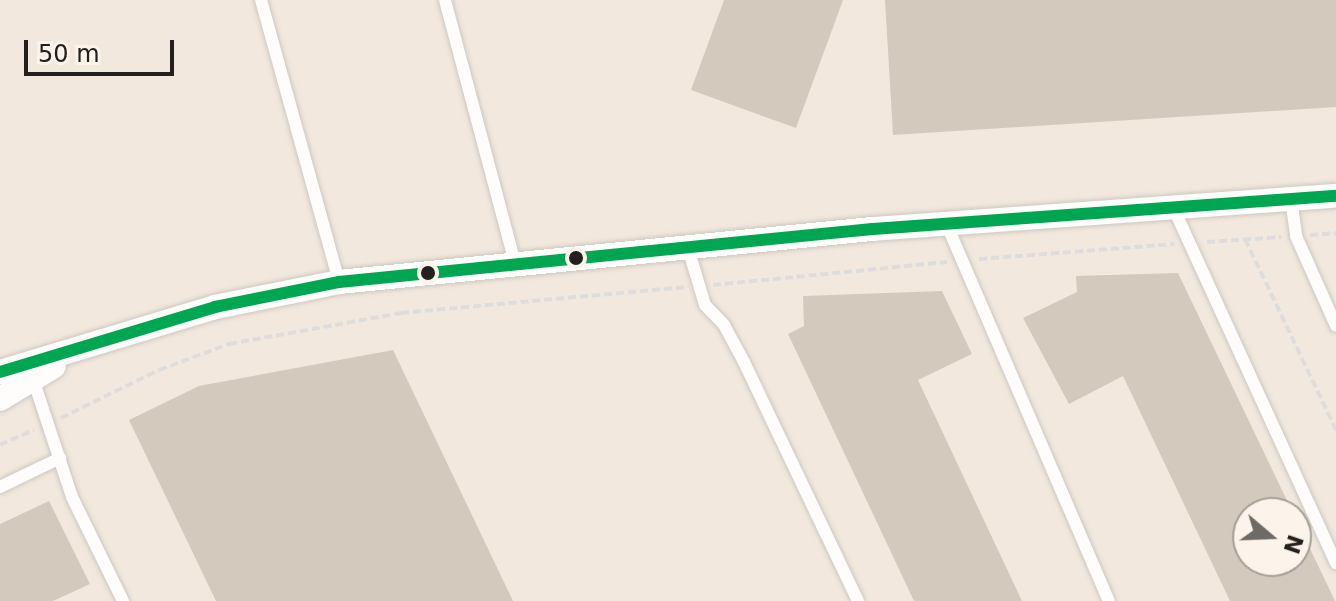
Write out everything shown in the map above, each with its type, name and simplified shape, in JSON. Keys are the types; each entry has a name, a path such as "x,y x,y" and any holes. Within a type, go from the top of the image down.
{"street":[{"path":"0,372 80,351 215,307 339,282 946,223 1336,196"},
{"path":"0,399 80,351"}],"lane":[{"path":"261,0 339,282"},
{"path":"445,0 516,266"},
{"path":"1291,199 1296,236 1336,326"},
{"path":"1173,207 1336,563"},
{"path":"946,223 1109,601"},
{"path":"688,248 697,286 744,362 858,601"},
{"path":"33,379 72,497 123,601"},
{"path":"0,487 60,458"}],"path":[{"path":"0,445 159,370 229,344 401,313 962,261 1336,233"},
{"path":"1245,239 1336,430"}],"shaded area":[{"path":"0,0 1336,0 1336,601 0,601"}],"building":[{"path":"724,0 843,0 796,128 691,90"},
{"path":"885,0 1336,0 1336,107 893,135"},
{"path":"1178,273 1285,497 1232,497 1232,577 1312,577 1312,553 1335,601 1230,601 1123,376 1069,404 1023,318 1077,292 1076,276"},
{"path":"942,291 972,354 918,380 1022,601 914,601 788,334 804,326 803,296"},
{"path":"393,350 513,601 216,601 129,420 199,386"},
{"path":"49,501 90,584 53,601 0,601 0,524"}],"transit line":[{"path":"0,372 215,307 339,282 872,229 1336,196"}]}
